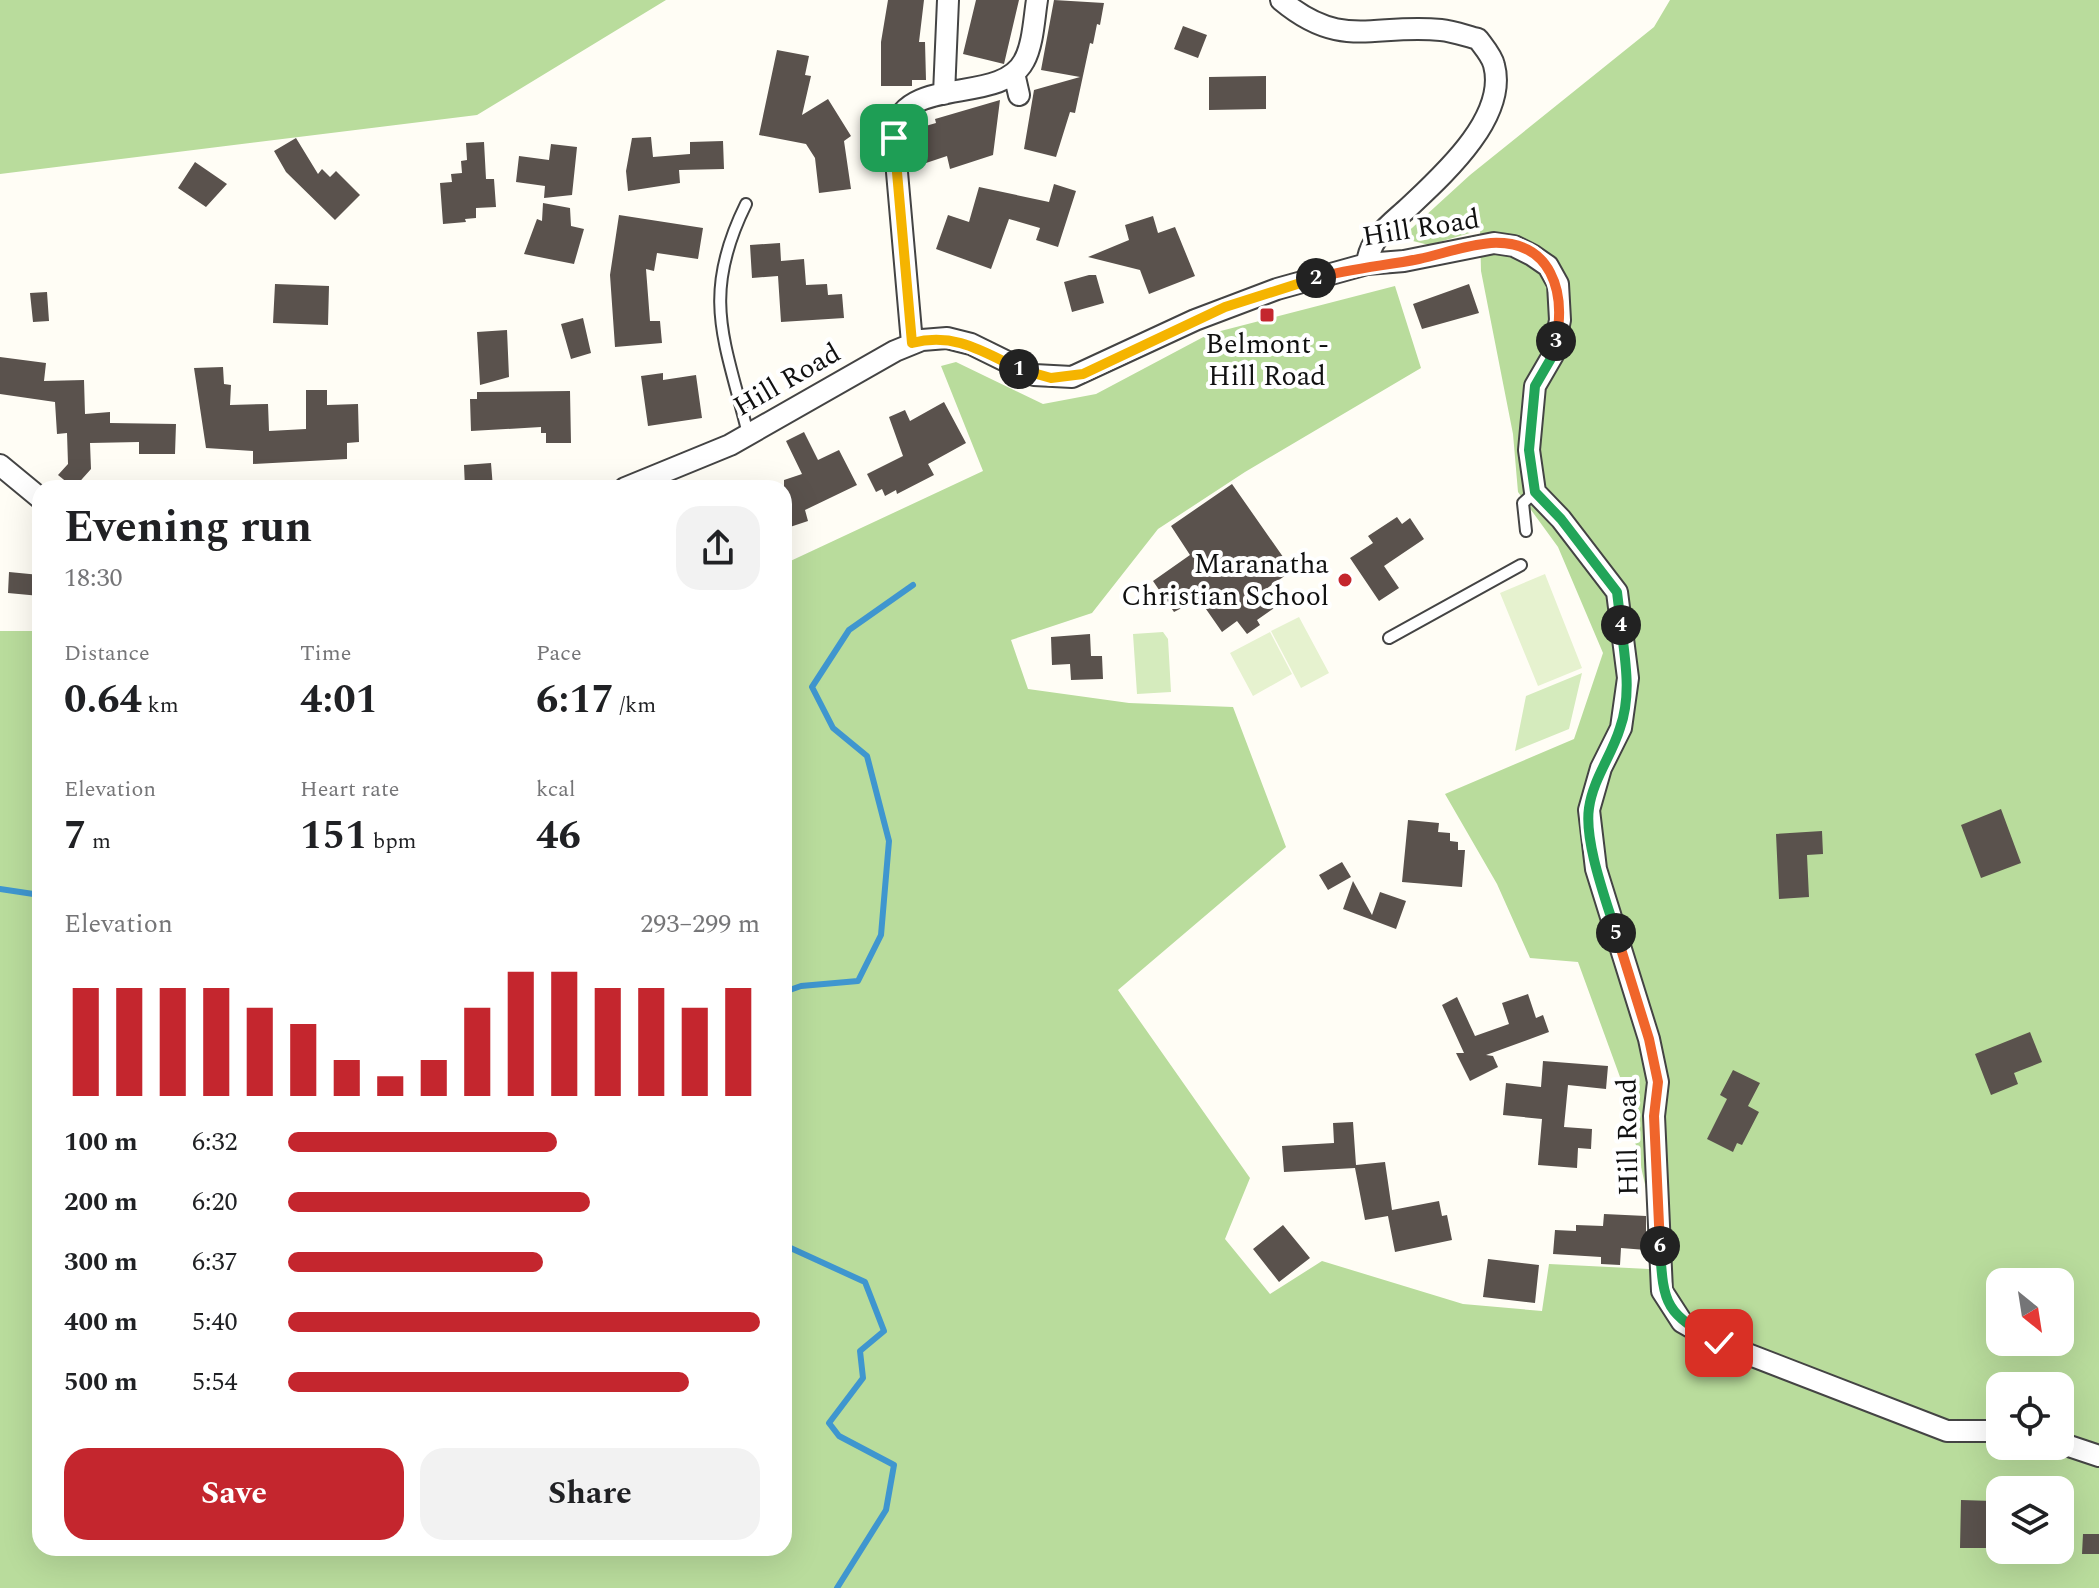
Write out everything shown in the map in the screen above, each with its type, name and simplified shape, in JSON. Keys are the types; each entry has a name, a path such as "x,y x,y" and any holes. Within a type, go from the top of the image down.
{"street":[{"path":"944,94 948,0"},
{"path":"912,343 894,131 898,115 906,107 1014,73 1025,61 1037,0"},
{"path":"1281,0 1307,22 1351,33 1442,30 1478,39 1494,64 1494,98 1476,136 1431,186 1374,241 1367,264"},
{"path":"1014,73 1019,95"},
{"name":"Hill Road","path":"647,480 682,467 748,434 912,343 935,338 959,341 1034,375 1072,377 1248,298 1367,264 1404,261 1494,243 1514,246 1548,266 1558,284 1560,320 1553,355 1535,386 1529,450 1535,492 1561,519 1617,592 1628,678 1621,728 1601,768 1589,810 1596,869 1649,1039 1658,1082 1654,1116 1662,1291 1682,1322 1719,1343 1947,1431 1986,1431"},
{"path":"0,465 32,491"},
{"path":"2074,1448 2099,1456"}],"lane":[{"path":"746,204 722,262 718,301 748,434"},
{"path":"1526,531 1523,503 1535,492"},
{"path":"1389,638 1521,565"}],"green space":[{"path":"0,0 666,0 477,115 0,174"},
{"path":"1670,0 2099,0 2099,1588 0,1588 0,631 32,631 32,1556 792,1556 792,560 983,471 941,366 956,362 1043,404 1096,394 1209,334 1395,286 1421,368 1245,472 1158,529 1092,613 1011,640 1028,689 1129,703 1233,707 1286,847 1118,990 1250,1178 1225,1239 1270,1294 1322,1261 1463,1304 1542,1311 1549,1264 1649,1269 1651,1210 1620,1077 1578,962 1530,958 1497,884 1445,794 1574,739 1603,653 1558,547 1518,492 1513,434 1481,271 1480,230 1429,245 1401,238 1470,175 1654,27"},
{"path":"1545,574 1582,668 1538,686 1500,593"},
{"path":"1299,617 1329,673 1301,688 1271,631"},
{"path":"1163,632 1168,639 1171,692 1137,694 1133,634"},
{"path":"1270,632 1292,674 1253,696 1230,653"},
{"path":"1582,673 1569,729 1515,751 1526,696"}],"building":[{"path":"888,0 924,0 919,42 925,42 926,80 912,80 912,86 881,86 881,42"},
{"path":"976,0 1019,0 1004,64 963,54"},
{"path":"1054,0 1104,3 1100,25 1097,24 1093,44 1090,43 1075,113 1070,112 1056,157 1024,149 1034,90 1080,77 1041,70"},
{"path":"1183,26 1207,35 1198,58 1174,49"},
{"path":"777,50 809,56 805,75 811,76 802,115 828,99 851,136 844,141 851,189 819,193 815,158 806,144 759,135"},
{"path":"1266,76 1266,109 1209,110 1209,77"},
{"path":"1000,100 993,155 950,169 947,156 926,163 915,129 936,123 935,119"},
{"path":"651,137 653,157 690,154 690,142 723,141 724,169 679,170 680,183 628,191 626,171 632,138"},
{"path":"296,138 318,174 322,169 330,177 336,171 360,195 335,220 286,172 274,151"},
{"path":"484,142 486,179 494,179 496,207 476,208 476,218 443,224 440,183 452,182 451,174 462,173 461,161 467,160 466,143"},
{"path":"551,144 577,147 572,195 544,198 545,186 516,182 519,156 549,160"},
{"path":"195,162 227,184 206,207 178,188"},
{"path":"1054,184 1076,191 1058,247 1036,240 1040,228 1009,219 991,269 936,249 948,215 969,222 979,187 1049,202"},
{"path":"543,203 570,208 571,226 584,229 574,264 524,254 537,219 542,221"},
{"path":"619,215 703,228 698,259 657,253 654,271 646,269 650,321 660,321 662,343 615,347 610,275"},
{"path":"1153,216 1158,233 1175,227 1195,276 1149,294 1140,270 1088,257 1129,240 1125,225"},
{"path":"780,243 781,261 804,259 806,285 827,284 828,295 842,294 844,318 781,322 778,276 752,278 750,245"},
{"path":"1096,275 1104,303 1072,312 1064,282"},
{"path":"275,284 329,286 328,325 273,323"},
{"path":"1469,284 1479,313 1422,329 1413,304"},
{"path":"47,292 49,321 33,322 30,293"},
{"path":"583,318 591,353 571,359 561,324"},
{"path":"507,330 509,377 480,385 477,332"},
{"path":"0,357 46,363 44,381 84,380 85,414 110,412 110,423 176,424 175,454 139,454 139,442 90,443 91,469 81,480 64,480 58,475 68,464 67,433 57,434 55,402 0,394"},
{"path":"223,367 224,384 231,385 230,405 268,404 269,431 306,429 306,390 327,390 327,405 358,404 359,442 347,443 347,459 253,464 253,451 206,448 194,368"},
{"path":"663,373 663,380 696,375 702,418 648,426 641,376"},
{"path":"570,391 571,443 546,443 546,433 541,433 541,427 471,431 470,399 477,399 477,392"},
{"path":"944,402 966,443 928,464 934,475 897,494 896,490 885,496 882,489 876,492 867,474 903,456 889,417 905,410 910,421"},
{"path":"804,432 818,460 839,450 857,485 805,510 808,521 792,526 792,480 784,480 802,474 786,441"},
{"path":"491,463 492,480 465,480 464,465"},
{"path":"1232,484 1288,564 1281,569 1286,575 1266,589 1277,606 1257,620 1260,625 1247,634 1237,621 1222,632 1199,599 1174,612 1153,581 1190,555 1171,526"},
{"path":"1397,517 1402,524 1410,518 1424,539 1384,566 1399,588 1379,601 1350,558 1373,543 1368,536"},
{"path":"9,572 32,574 32,595 8,593"},
{"path":"1090,634 1091,656 1102,656 1103,679 1071,680 1070,664 1052,665 1051,637"},
{"path":"2001,809 2021,863 1981,878 1961,825"},
{"path":"1408,820 1439,823 1438,832 1450,833 1450,841 1458,842 1458,850 1465,850 1462,887 1402,882"},
{"path":"1822,831 1823,854 1807,855 1809,897 1779,899 1776,834"},
{"path":"1342,862 1351,877 1328,890 1319,875"},
{"path":"1353,881 1372,915 1380,892 1406,901 1396,929 1343,909"},
{"path":"1528,994 1536,1018 1543,1015 1549,1032 1486,1055 1493,1056 1498,1067 1470,1081 1456,1053 1464,1053 1442,1005 1457,997 1475,1036 1509,1024 1502,1003"},
{"path":"2030,1032 2042,1062 2014,1073 2018,1084 1991,1095 1975,1054"},
{"path":"1543,1061 1608,1066 1606,1089 1568,1085 1564,1127 1592,1129 1591,1149 1578,1148 1577,1168 1538,1165 1542,1119 1503,1115 1506,1083 1541,1087"},
{"path":"1733,1070 1760,1083 1748,1106 1759,1112 1742,1145 1737,1143 1733,1152 1707,1139 1727,1099 1720,1095"},
{"path":"1353,1122 1356,1165 1385,1162 1392,1210 1439,1201 1442,1216 1447,1215 1452,1240 1395,1252 1388,1216 1365,1220 1355,1168 1284,1172 1282,1146 1334,1143 1333,1123"},
{"path":"1604,1214 1646,1216 1646,1250 1621,1248 1620,1265 1601,1264 1601,1257 1553,1254 1555,1230 1576,1231 1576,1225 1603,1226"},
{"path":"1283,1225 1310,1258 1279,1282 1253,1249"},
{"path":"1488,1259 1539,1265 1535,1303 1483,1297"},
{"path":"1961,1500 1986,1501 1986,1548 1960,1548"},
{"path":"2083,1534 2099,1534 2099,1554 2082,1554"}],"waterway":[{"path":"792,989 858,981 881,935 889,841 867,756 833,728 812,687 849,630 913,585"},
{"path":"0,889 32,894"},
{"path":"792,1249 865,1282 884,1331 860,1351 863,1378 829,1423 839,1436 894,1465 886,1510 837,1588"}],"place":[{"name":"Belmont - Hill Road","path":"1267,315"},
{"name":"Maranatha Christian School","path":"1345,580"}],"route":[{"path":"894,138 912,343 947,338 971,344 1041,377 1062,378 1083,374 1166,333 1248,298 1367,264 1404,261 1494,243 1514,246 1548,266 1558,284 1560,320 1553,355 1535,386 1529,450 1535,492 1561,519 1617,592 1628,678 1621,728 1601,768 1589,810 1596,869 1649,1039 1658,1082 1654,1116 1662,1291 1682,1322 1719,1343"}]}
